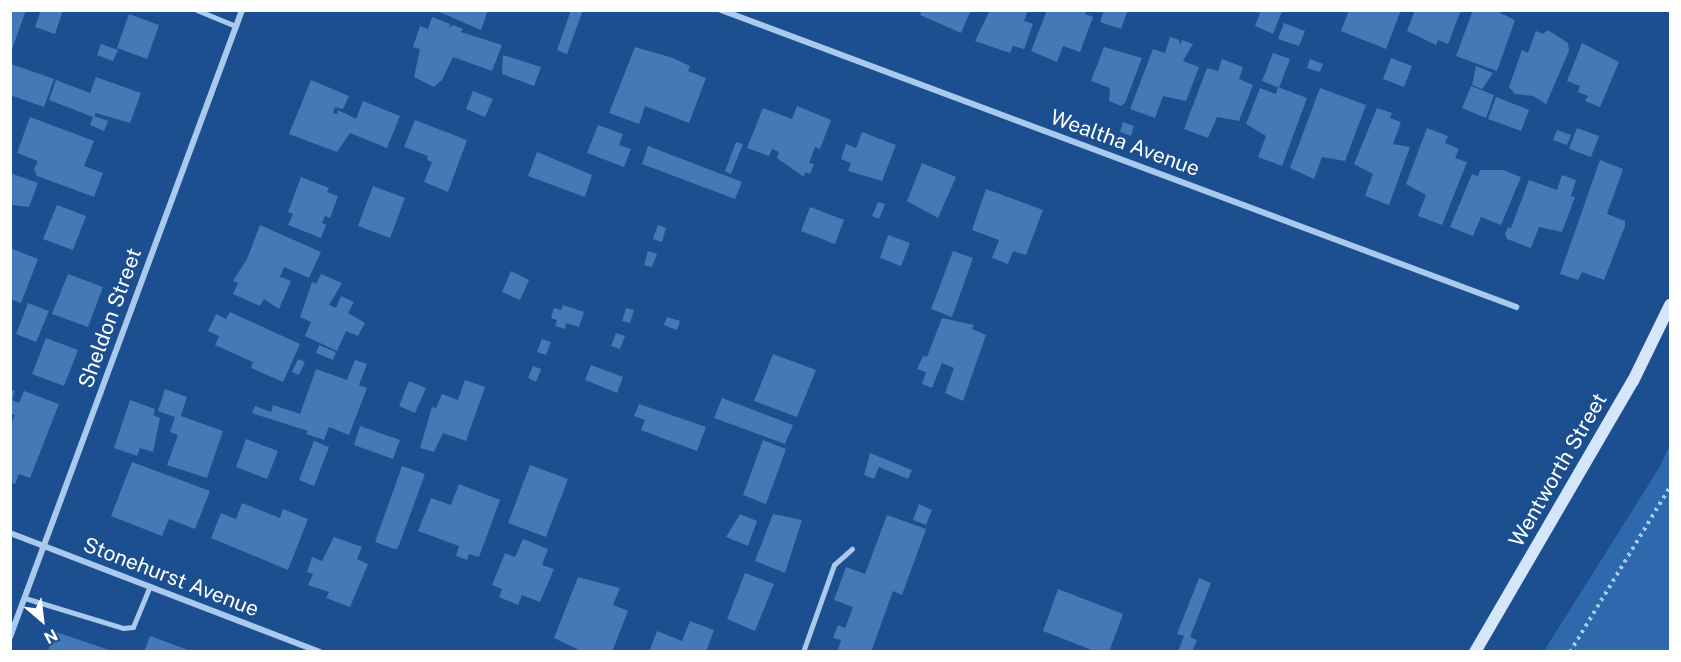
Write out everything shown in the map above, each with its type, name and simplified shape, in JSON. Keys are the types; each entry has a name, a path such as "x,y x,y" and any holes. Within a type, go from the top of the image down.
{"main road":[{"name":"Wentworth Street","path":"1475,651 1633,381 1671,305"}],"street":[{"name":"Sheldon Street","path":"10,637 242,10"},
{"name":"Wealtha Avenue","path":"721,10 1516,307"},
{"name":"Stonehurst Avenue","path":"10,533 320,651"}],"lane":[{"path":"197,10 236,26"},
{"path":"803,651 834,565 852,549"},
{"path":"25,598 123,628 133,627 150,586"}],"path":[{"path":"1570,651 1671,487"}],"shaded area":[{"path":"1670,445 1670,651 1544,651 1659,468"}],"building":[{"path":"10,10 26,10 11,52 10,52"},
{"path":"41,10 63,10 55,34 35,27"},
{"path":"435,10 488,10 481,30"},
{"path":"571,10 583,10 567,54 557,50"},
{"path":"922,10 971,10 961,33 920,15"},
{"path":"990,10 1028,10 1024,21 1033,24 1024,49 1013,46 1010,53 975,41"},
{"path":"1047,10 1086,10 1085,14 1093,17 1080,52 1063,46 1057,62 1031,51"},
{"path":"1104,10 1128,10 1121,29 1100,22"},
{"path":"1261,10 1282,11 1273,34 1255,26"},
{"path":"1349,10 1401,10 1386,49 1341,31"},
{"path":"1415,10 1461,10 1448,44 1438,40 1436,45 1407,31"},
{"path":"1473,10 1494,10 1515,20 1497,71 1456,56"},
{"path":"129,14 159,25 147,59 117,48"},
{"path":"432,17 450,24 449,28 453,25 463,29 461,32 502,45 492,71 453,57 442,80 434,87 414,77 420,49 413,47 420,26 428,29"},
{"path":"1284,23 1305,31 1299,46 1278,39"},
{"path":"1548,30 1568,43 1569,51 1546,104 1533,96 1515,94 1509,87 1522,50 1528,53 1536,31 1543,34"},
{"path":"1170,37 1179,40 1180,45 1182,40 1193,44 1183,61 1199,67 1186,101 1163,96 1155,118 1130,109 1153,49 1165,53"},
{"path":"1582,43 1619,62 1600,107 1585,101 1588,96 1578,92 1580,86 1567,81"},
{"path":"101,44 118,50 113,61 97,55"},
{"path":"635,47 673,58 690,66 688,71 706,78 689,123 645,106 639,124 609,113"},
{"path":"1104,47 1142,58 1125,103 1121,106 1109,101 1110,88 1091,81"},
{"path":"1273,53 1290,59 1279,88 1262,81"},
{"path":"503,55 541,67 534,86 502,74"},
{"path":"1391,58 1412,66 1404,87 1383,79"},
{"path":"1222,59 1243,67 1239,79 1253,85 1239,121 1217,117 1208,138 1184,129 1207,68 1218,71"},
{"path":"1310,59 1323,64 1320,72 1307,68"},
{"path":"11,64 54,79 44,107 10,95"},
{"path":"1476,66 1493,73 1482,89 1472,85"},
{"path":"96,77 141,93 130,123 96,113 94,116 108,121 104,131 90,125 93,117 49,100 56,80 90,93"},
{"path":"311,80 349,96 343,109 335,107 333,113 337,114 338,110 356,119 363,101 400,116 387,148 350,133 337,152 289,134"},
{"path":"1471,86 1494,95 1486,118 1462,108"},
{"path":"1278,87 1307,98 1282,166 1258,157 1266,136 1246,124 1260,88 1276,94"},
{"path":"1320,88 1366,105 1345,161 1322,157 1314,179 1290,168"},
{"path":"473,91 493,99 485,117 466,109"},
{"path":"1496,97 1529,110 1521,131 1488,119"},
{"path":"797,106 831,120 820,149 815,147 809,163 814,164 810,174 805,172 804,177 777,158 779,152 772,149 769,156 747,148 763,108 792,119"},
{"path":"1377,108 1392,113 1390,118 1401,122 1393,144 1410,147 1389,205 1365,196 1373,174 1354,164"},
{"path":"30,117 94,141 84,166 103,173 94,197 37,176 34,169 38,161 17,153"},
{"path":"415,120 467,140 448,192 424,182 432,162 427,160 428,156 404,147"},
{"path":"1123,122 1134,126 1131,136 1120,132"},
{"path":"598,125 623,134 619,145 631,149 624,167 587,153"},
{"path":"1427,128 1448,136 1445,143 1459,149 1455,158 1467,162 1442,225 1418,216 1426,195 1406,184"},
{"path":"1577,128 1599,136 1591,157 1569,149"},
{"path":"1557,130 1571,135 1567,145 1553,140"},
{"path":"862,132 896,145 882,181 848,171 851,163 841,159 846,144 856,148"},
{"path":"736,142 743,144 731,174 725,171"},
{"path":"648,146 742,182 735,199 642,164"},
{"path":"537,152 592,175 585,197 528,176"},
{"path":"1600,160 1623,169 1607,214 1625,221 1625,226 1604,280 1582,272 1578,280 1560,274"},
{"path":"922,163 956,177 938,218 907,201"},
{"path":"1480,170 1503,170 1521,177 1501,225 1481,217 1473,236 1450,227 1472,174 1478,176"},
{"path":"10,173 38,183 29,207 12,205"},
{"path":"1562,175 1576,180 1571,196 1575,197 1562,232 1539,227 1531,248 1507,239 1505,234 1508,227 1511,228 1529,180 1557,190"},
{"path":"301,177 329,188 327,192 338,196 330,218 325,216 322,223 326,225 321,238 288,225 293,214 288,212"},
{"path":"373,186 405,198 390,238 358,226"},
{"path":"986,189 1043,210 1026,255 1013,251 1008,264 992,258 999,240 972,230"},
{"path":"878,202 885,204 879,219 872,216"},
{"path":"57,205 86,216 73,250 43,239"},
{"path":"810,207 844,220 835,244 801,231"},
{"path":"260,225 321,252 309,278 284,267 280,277 291,281 279,309 264,299 260,306 233,294 238,283 233,281 247,259"},
{"path":"658,225 666,228 662,242 653,239"},
{"path":"888,235 910,243 901,266 880,258"},
{"path":"10,248 38,259 21,303 10,299"},
{"path":"648,251 657,254 652,267 644,265"},
{"path":"953,251 973,258 952,317 931,309"},
{"path":"511,271 529,280 520,300 502,292"},
{"path":"68,274 103,287 88,327 52,314"},
{"path":"321,274 342,283 329,305 336,308 341,296 354,302 348,313 365,323 358,336 346,331 337,351 305,336 311,322 300,317 312,282 316,284"},
{"path":"28,303 49,311 36,342 16,334"},
{"path":"563,305 584,312 579,327 566,323 565,329 555,326 557,320 551,318 554,308 561,310"},
{"path":"626,308 634,310 630,323 622,321"},
{"path":"230,312 300,344 283,382 251,368 253,362 215,345 219,336 208,331 216,314 226,319"},
{"path":"667,317 680,321 677,330 664,325"},
{"path":"942,318 974,325 972,329 986,335 963,401 945,393 954,368 942,363 932,388 922,384 926,372 917,369 923,356 927,357"},
{"path":"616,333 625,336 620,349 611,346"},
{"path":"46,338 78,350 64,386 32,374"},
{"path":"542,339 551,342 546,355 537,352"},
{"path":"319,345 336,352 333,360 316,353"},
{"path":"773,354 816,370 797,417 754,401"},
{"path":"298,359 305,362 299,375 292,372"},
{"path":"355,360 367,364 359,385 367,388 349,435 329,427 324,440 306,434 308,431 252,413 255,406 271,412 273,405 300,414 316,369 347,380"},
{"path":"591,365 623,377 617,393 585,380"},
{"path":"533,366 541,369 536,382 528,378"},
{"path":"465,380 485,387 466,441 443,433 434,452 420,448 432,407 436,408 442,394 458,400"},
{"path":"409,381 426,388 415,413 399,406"},
{"path":"10,389 15,391 12,400 19,403 24,391 59,404 30,478 19,474 15,484 10,483 10,426 15,415 10,414"},
{"path":"165,389 187,397 181,416 223,431 207,478 167,465 178,435 170,432 175,417 158,411"},
{"path":"722,398 793,425 785,444 714,418"},
{"path":"130,400 155,409 153,415 160,418 153,452 140,448 137,456 114,448"},
{"path":"639,404 706,427 697,451 641,430 645,420 634,416"},
{"path":"360,426 400,440 393,459 354,445"},
{"path":"246,439 278,451 267,479 236,467"},
{"path":"763,440 786,449 766,504 743,495"},
{"path":"314,441 329,447 314,486 299,480"},
{"path":"870,453 912,470 908,479 879,467 874,479 864,475"},
{"path":"132,462 210,491 195,529 169,519 162,536 111,516"},
{"path":"530,465 568,479 546,537 508,523"},
{"path":"402,466 425,474 398,548 394,549 375,542"},
{"path":"459,484 500,500 479,557 469,554 467,560 456,556 459,546 418,531 431,498 451,505"},
{"path":"242,503 280,518 283,509 308,519 288,570 211,538 221,513 236,519"},
{"path":"919,504 932,510 926,525 913,520"},
{"path":"740,514 757,521 748,546 726,537"},
{"path":"773,514 802,520 785,573 755,561"},
{"path":"887,515 926,529 902,595 893,591 871,652 837,652 841,640 833,638 838,625 845,628 853,607 834,600 846,567 865,574"},
{"path":"334,537 362,547 357,559 368,564 350,607 326,598 329,592 308,585 313,574 307,572 312,557 322,561"},
{"path":"523,539 548,549 542,565 554,569 540,602 522,595 518,605 499,597 502,589 492,585 505,553 515,557"},
{"path":"745,573 774,584 755,631 727,619"},
{"path":"578,577 620,588 613,605 628,611 612,652 583,652 554,638"},
{"path":"1199,578 1211,583 1190,637 1197,640 1192,652 1178,652 1184,636 1177,634"},
{"path":"1058,589 1123,614 1109,652 1097,652 1043,631"},
{"path":"690,621 714,630 706,652 649,652 657,631 682,641"},
{"path":"53,631 112,651 112,652 48,652"},
{"path":"150,636 191,651 144,652"}]}
